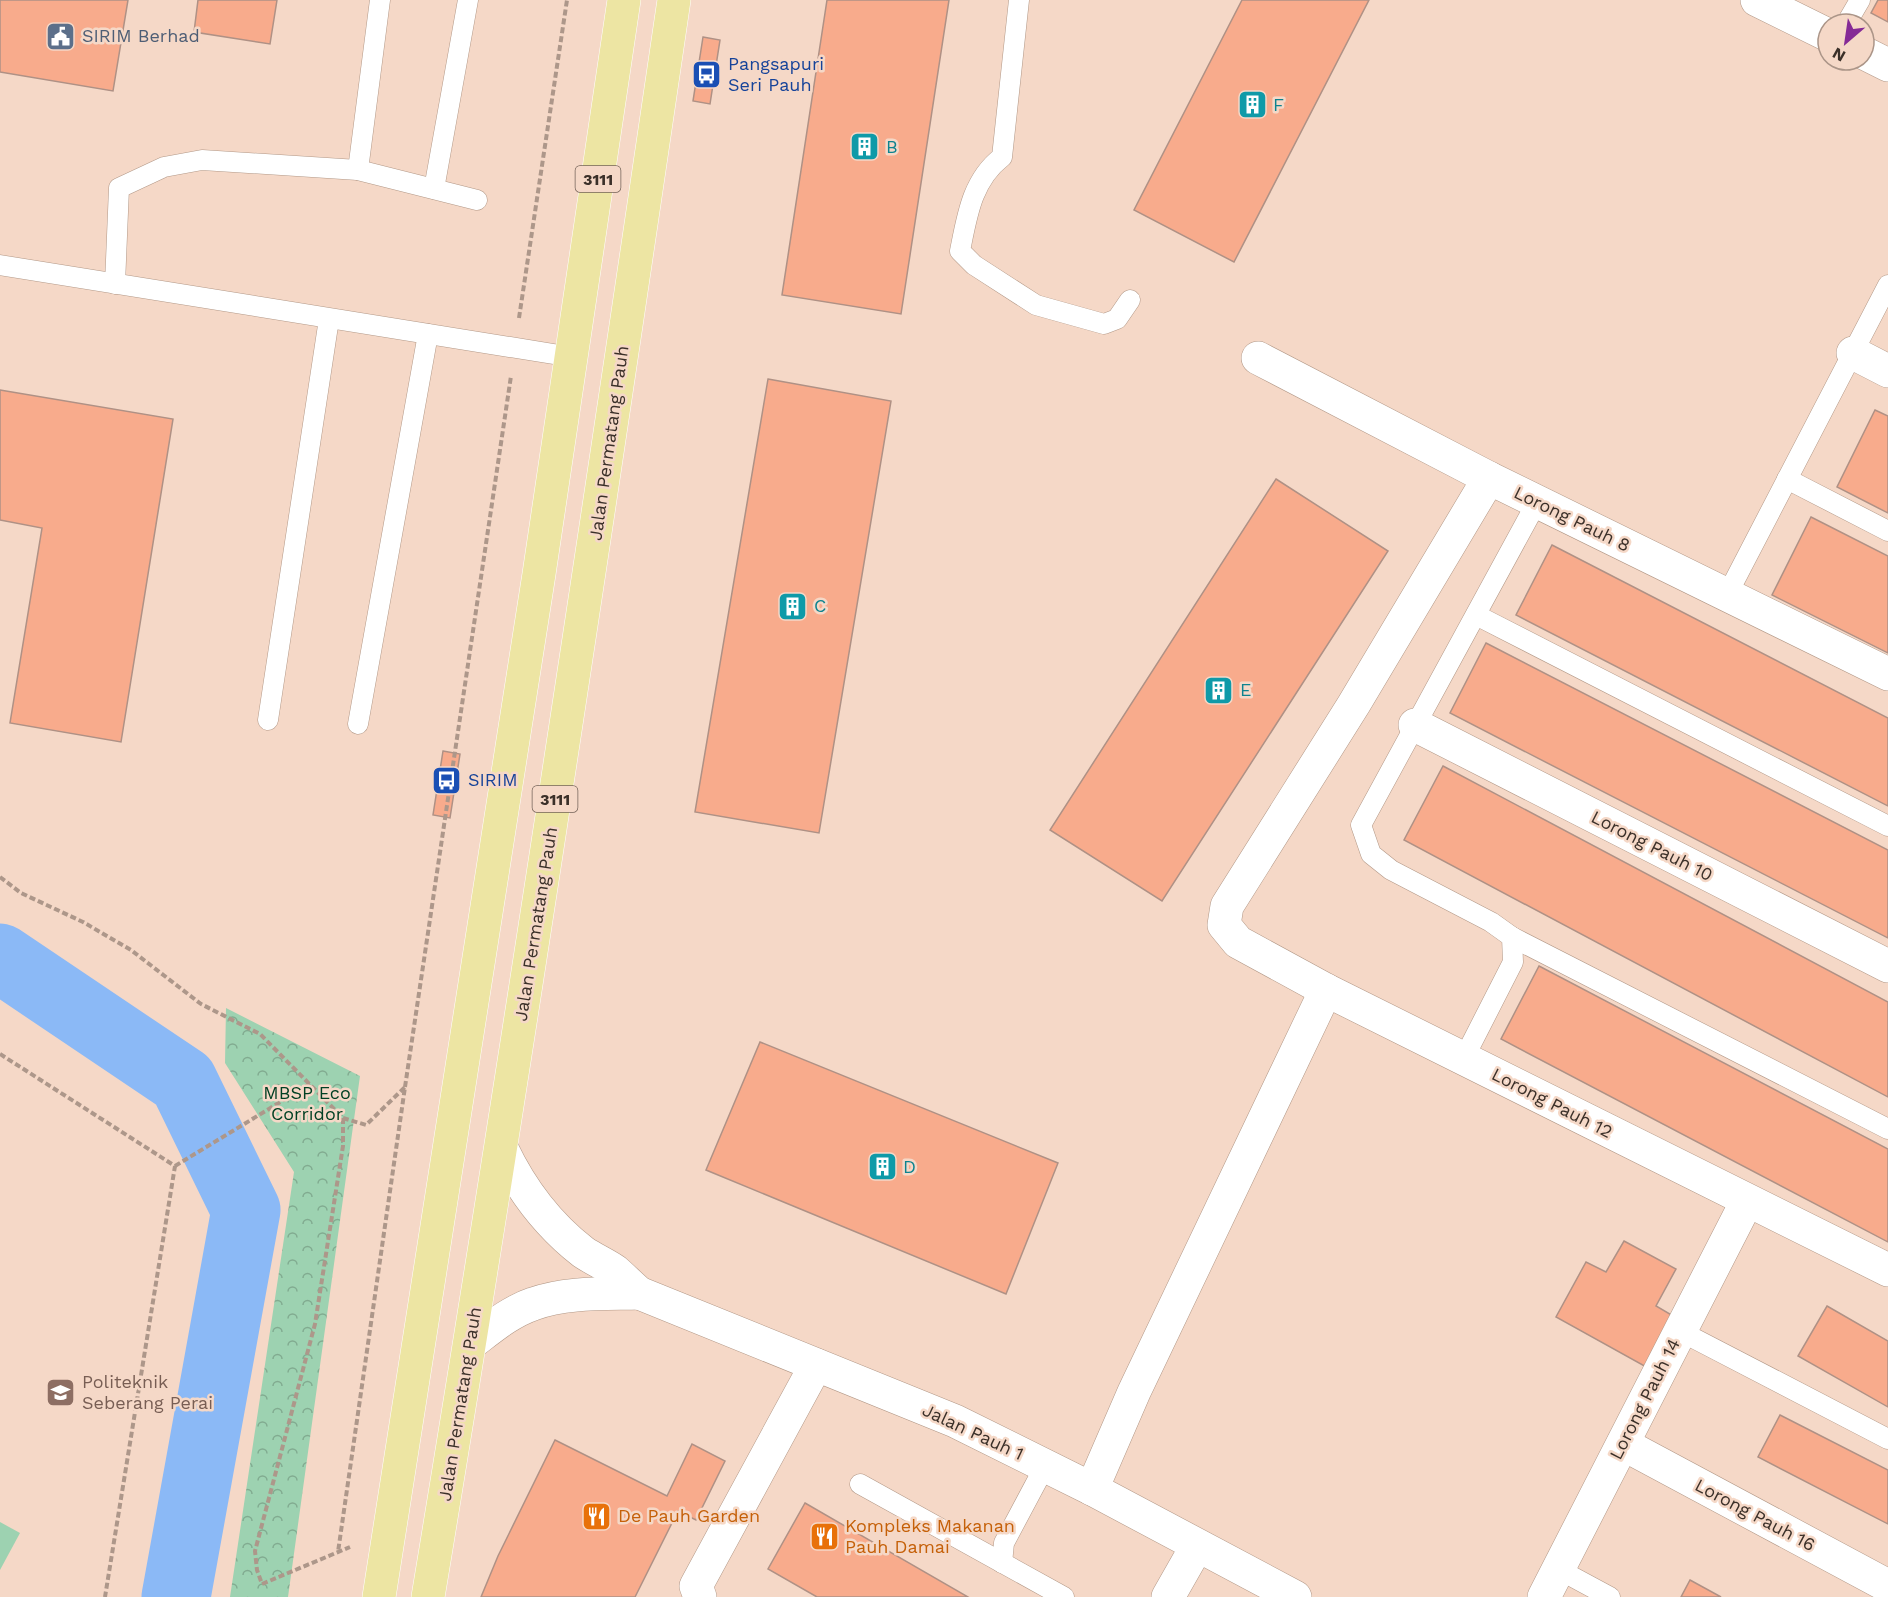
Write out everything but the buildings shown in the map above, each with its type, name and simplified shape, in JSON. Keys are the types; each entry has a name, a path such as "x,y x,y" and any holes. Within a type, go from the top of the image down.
{"main road":[{"name":"3111","path":"379,1597 572,357 624,0"},
{"name":"Jalan Permatang Pauh","path":"428,1597 502,1149 674,0"}],"street":[{"path":"1757,0 1816,29"},
{"path":"1853,353 1888,371"},
{"name":"Lorong Pauh 8","path":"1258,358 1489,478 1888,674"},
{"name":"Lorong Pauh 12","path":"1489,478 1354,704 1227,906 1224,925 1238,942 1326,990 1888,1270"},
{"name":"Lorong Pauh 10","path":"1415,725 1888,966"},
{"path":"1092,1489 1134,1392 1326,990"},
{"name":"Jalan Pauh 1","path":"502,1149 515,1177 531,1200 554,1226 583,1252 614,1270 639,1293 955,1421 1092,1489 1295,1597"},
{"name":"Lorong Pauh 14","path":"1551,1583 1747,1201"},
{"name":"Jalan Pauh 1","path":"470,1344 501,1321 533,1304 590,1294 639,1293"},
{"path":"700,1597 696,1586 816,1365"},
{"name":"Lorong Pauh 16","path":"1623,1444 1888,1586"},
{"path":"1168,1597 1197,1546"}],"lane":[{"path":"358,171 380,0"},
{"path":"434,189 468,0"},
{"path":"1019,0 1002,157 990,166 977,187 968,210 960,251 974,265 1036,305 1059,312 1104,324 1117,319 1130,300"},
{"path":"115,284 119,188 164,167 202,160 358,171 477,200"},
{"path":"0,265 572,357"},
{"path":"1727,595 1888,285"},
{"path":"268,720 329,319"},
{"path":"358,724 428,334"},
{"path":"1787,479 1888,531"},
{"path":"1537,502 1361,825 1371,854 1391,870 1491,922 1512,937 1888,1130"},
{"path":"1476,615 1888,826"},
{"path":"1464,1058 1513,962 1512,937"},
{"path":"1680,1331 1888,1439"},
{"path":"1002,1563 1004,1543 1045,1466"},
{"path":"860,1484 1064,1597"},
{"path":"1551,1583 1610,1597"}],"path":[{"path":"338,1552 567,0"},
{"path":"0,877 21,892 83,922 131,950 201,1004 260,1034 343,1118 366,1125 405,1087"},
{"path":"0,1054 175,1166"},
{"path":"175,1166 310,1084"},
{"path":"343,1118 343,1146 315,1324 255,1551 257,1570 262,1584 390,1530"},
{"path":"105,1597 175,1166"}],"green space":[{"name":"MBSP Eco Corridor","path":"226,1008 360,1076 288,1597 230,1597 294,1172 225,1063"},
{"path":"0,1522 20,1533 0,1570"}],"waterway":[{"path":"0,958 183,1081 246,1210 176,1597"}],"place":[{"name":"SIRIM Berhad","path":"61,36"},
{"name":"Pangsapuri Seri Pauh","path":"707,74"},
{"name":"F","path":"1252,105"},
{"name":"B","path":"865,147"},
{"name":"C","path":"793,606"},
{"name":"E","path":"1219,690"},
{"name":"SIRIM","path":"447,780"},
{"name":"D","path":"882,1167"},
{"name":"Politeknik Seberang Perai","path":"61,1392"},
{"name":"De Pauh Garden","path":"597,1516"},
{"name":"Kompleks Makanan Pauh Damai","path":"824,1536"}]}
